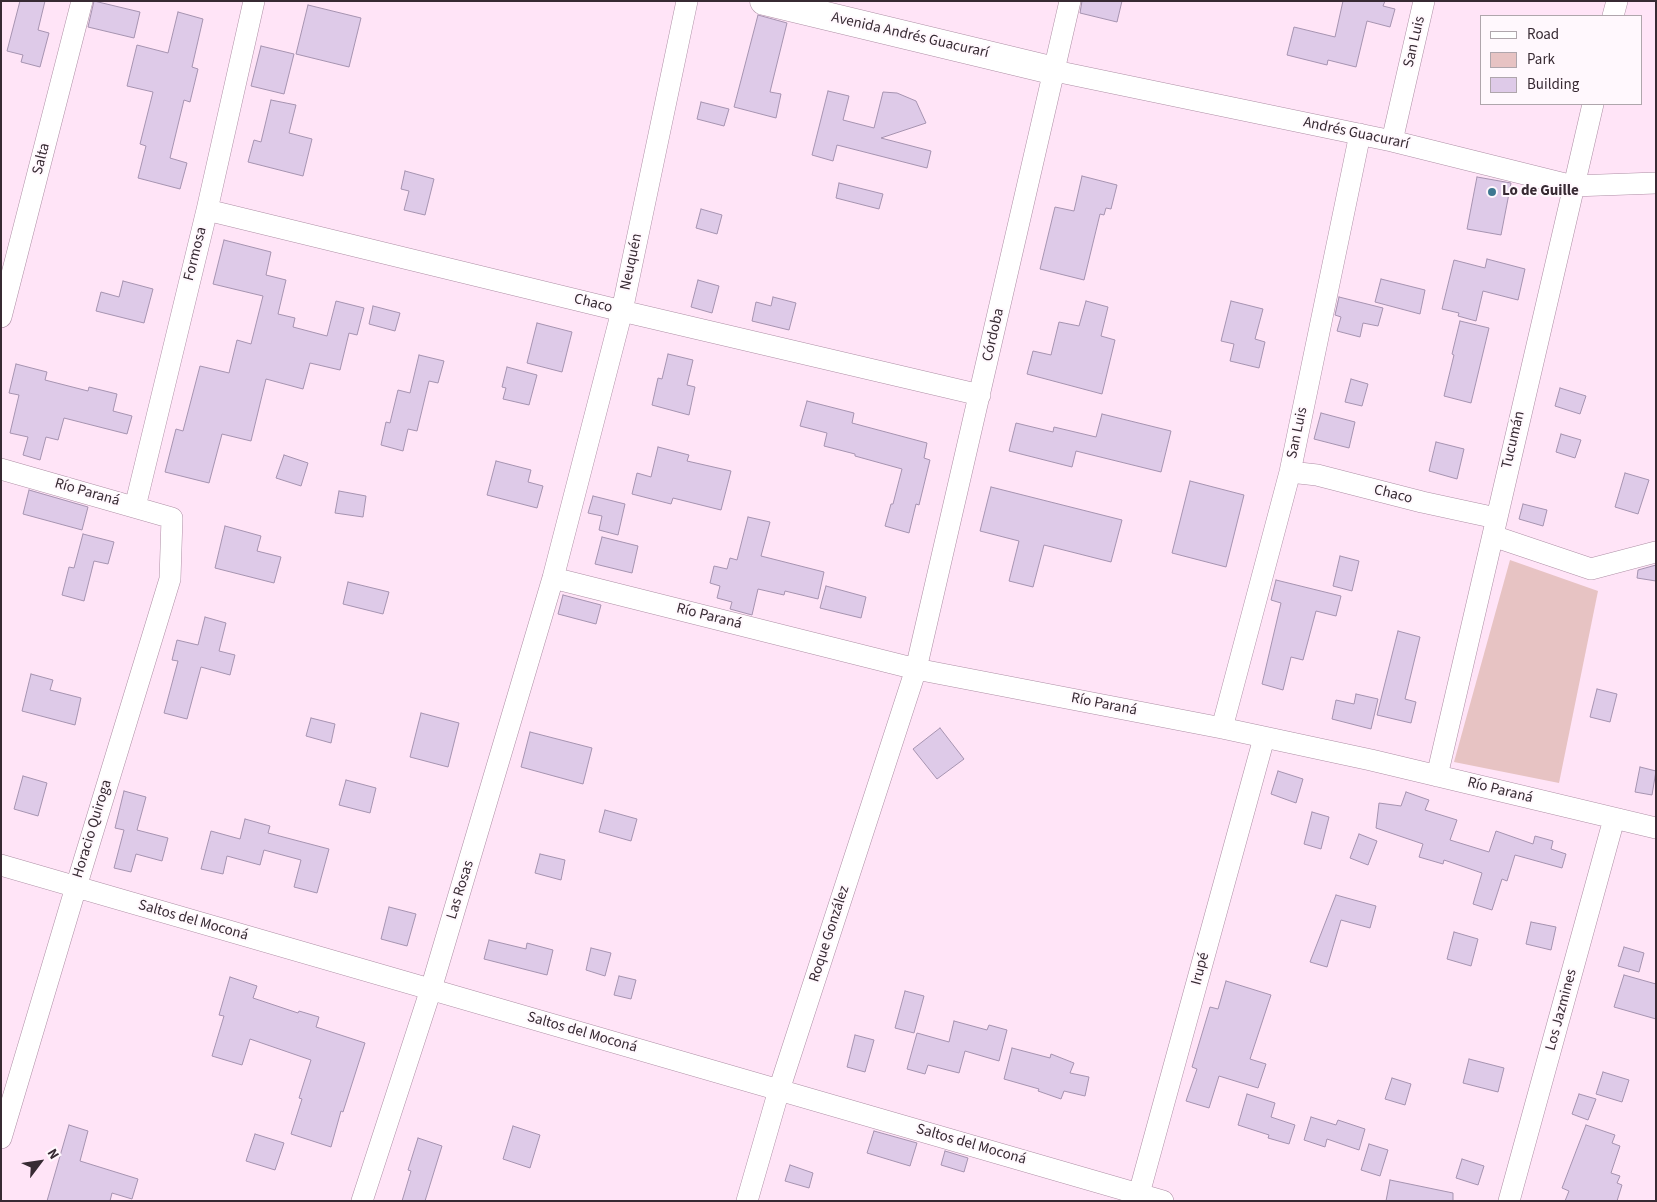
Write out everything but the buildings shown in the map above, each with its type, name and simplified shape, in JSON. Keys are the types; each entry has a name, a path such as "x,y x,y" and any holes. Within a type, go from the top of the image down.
{"street":[{"name":"Salta","path":"1,317 82,1"},
{"name":"Formosa","path":"135,507 207,210 254,1"},
{"name":"Neuquén","path":"554,578 622,311 686,1"},
{"name":"Avenida Andrés Guacurarí","path":"764,1 1056,71"},
{"name":"Córdoba","path":"916,669 1056,71 1070,1"},
{"name":"San Luis","path":"1392,141 1424,1"},
{"path":"1613,15 1617,1"},
{"name":"Andrés Guacurarí","path":"1056,71 1392,141 1573,186 1656,183"},
{"name":"Tucumán","path":"1437,776 1592,105"},
{"name":"San Luis","path":"1222,728 1290,472 1360,134"},
{"name":"Chaco","path":"207,210 622,311 980,394"},
{"name":"Río Paraná","path":"1,469 172,518"},
{"name":"Chaco","path":"1290,472 1317,475 1422,502 1495,527 1591,569 1656,552"},
{"name":"Horacio Quiroga","path":"1,1138 170,579 172,518"},
{"name":"Río Paraná","path":"554,578 916,669 1222,728 1656,828"},
{"name":"Las Rosas","path":"362,1201 432,990 554,578"},
{"name":"Roque González","path":"746,1201 779,1090 916,669"},
{"name":"Irupé","path":"1138,1197 1264,738"},
{"name":"Los Jazmines","path":"1509,1201 1614,819"},
{"name":"Saltos del Moconá","path":"1,865 779,1090 1138,1197 1162,1201"}],"green space":[{"path":"1510,560 1598,591 1559,783 1454,762"}],"place":[{"name":"Lo de Guille","path":"1492,192"}]}
